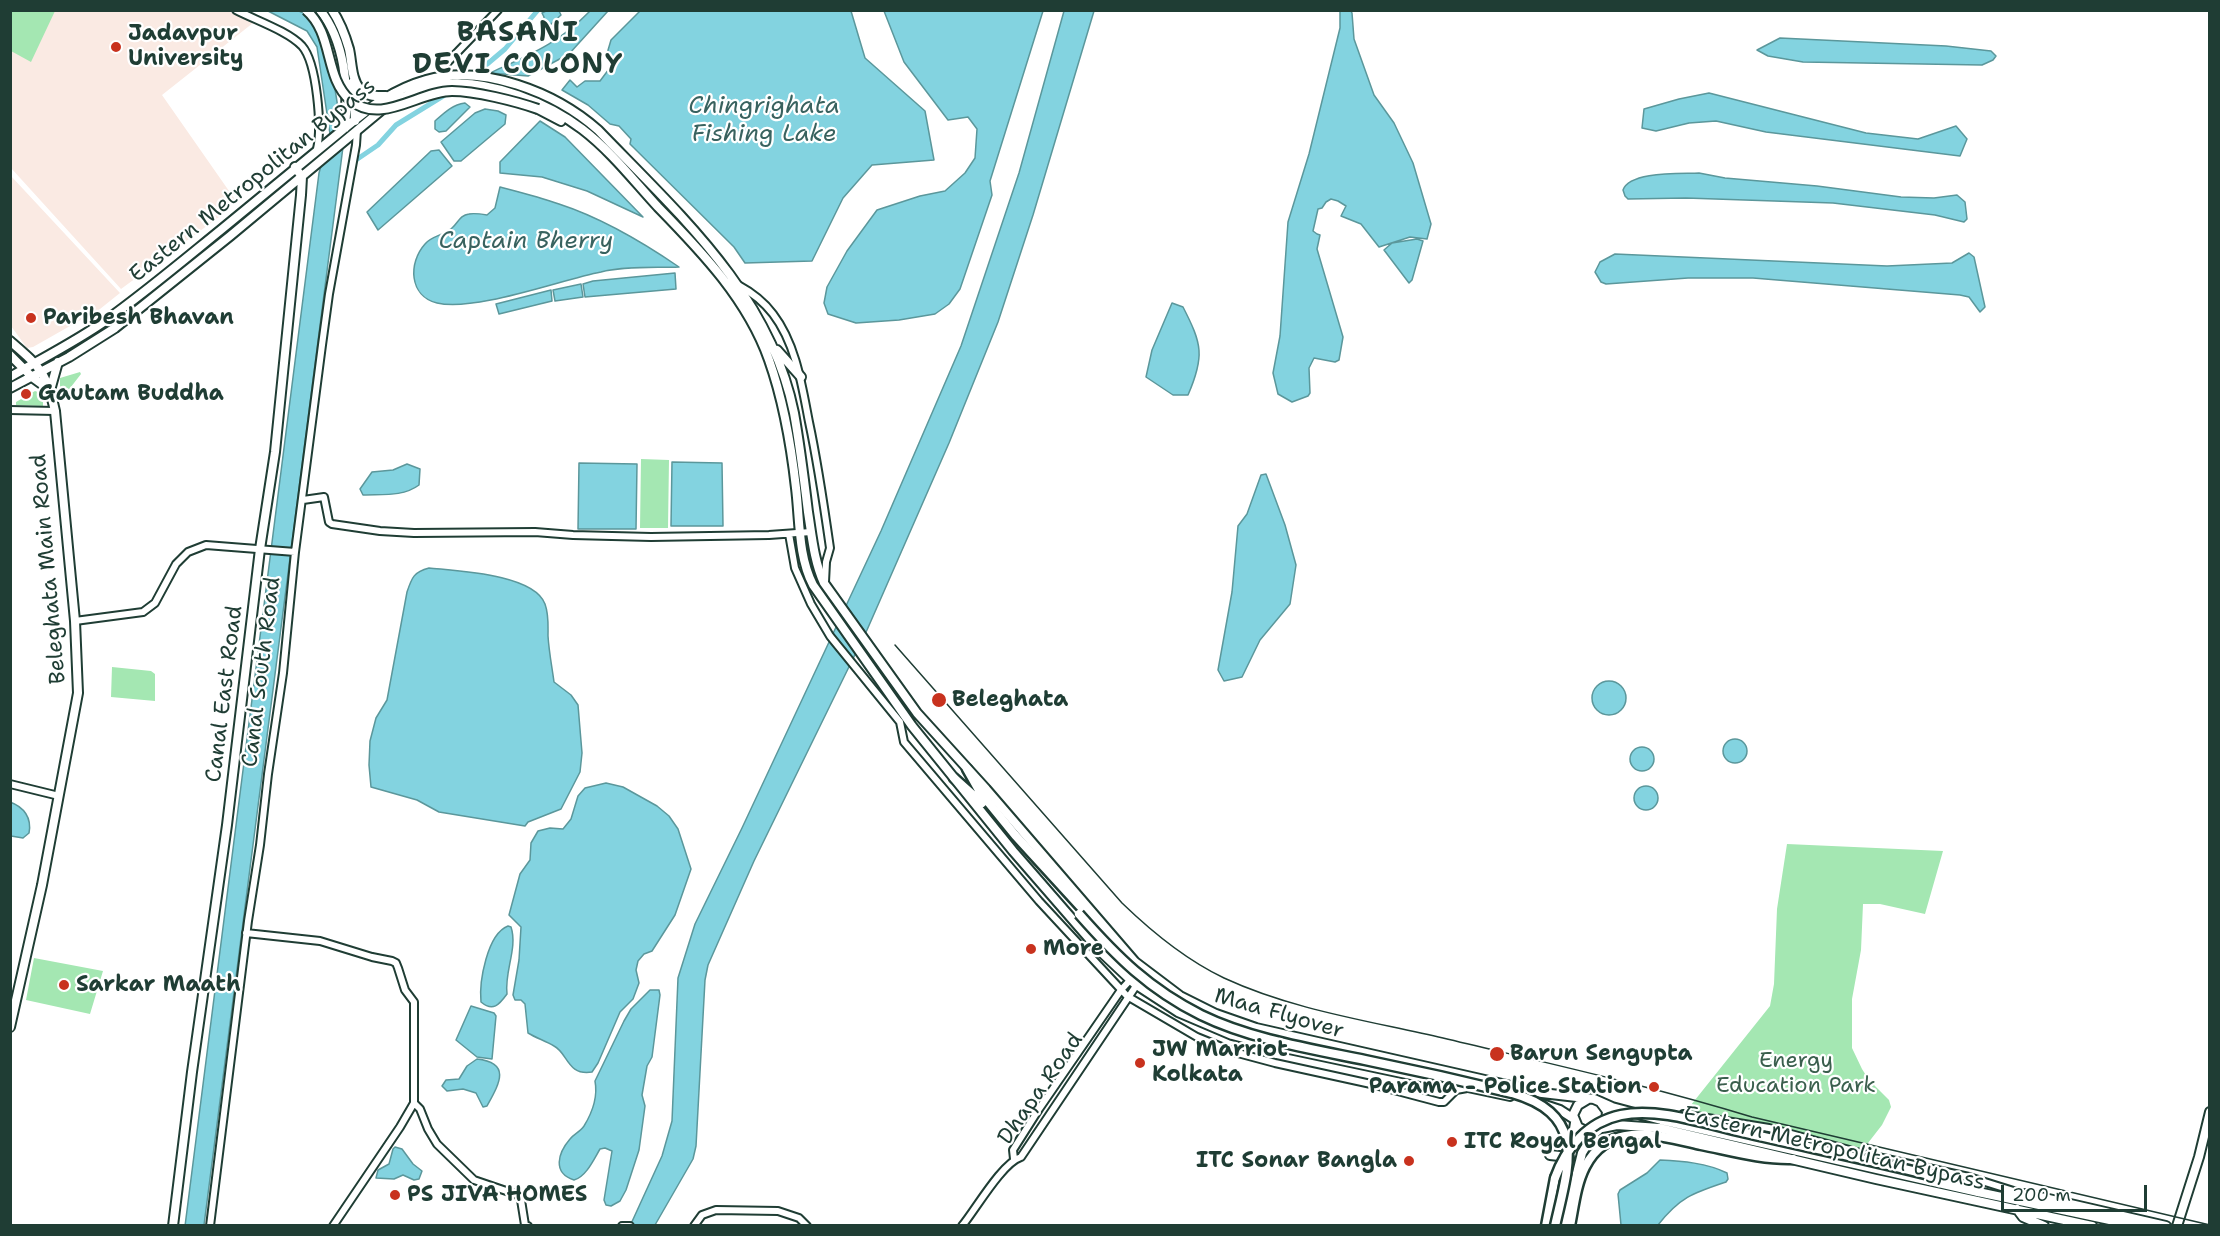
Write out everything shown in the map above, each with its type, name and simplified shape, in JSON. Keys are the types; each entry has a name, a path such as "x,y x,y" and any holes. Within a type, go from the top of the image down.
{"highway":[{"name":"Maa Flyover","path":"967,768 980,792 1113,952 1144,980 1168,996 1219,1023 1287,1042 1512,1093 1544,1106 1556,1117 1561,1126 1568,1154 1565,1183 1553,1226"},
{"name":"Maa Flyover","path":"954,778 985,806 1079,910 1137,968 1169,992 1204,1012 1275,1035 1524,1091 1538,1097 1556,1111 1573,1143 1573,1168 1562,1226"},
{"path":"1546,1226 1555,1178 1567,1152 1594,1126 1609,1118 1627,1114 1660,1114 1933,1176 1960,1183 1978,1192"},
{"path":"1570,1226 1579,1182 1588,1162 1602,1147 1620,1137 1637,1134 1658,1135 1767,1158 1793,1159"}],"main road":[{"path":"306,10 322,32 339,87 353,102 362,107 379,110 449,91 539,107"},
{"path":"320,10 332,29 341,58 347,106 343,129"},
{"path":"332,10 348,47 352,69 355,119 350,136"},
{"path":"338,10 339,22"},
{"path":"352,69 358,88 375,96 387,96"},
{"name":"Eastern Metropolitan Bypass","path":"10,377 108,319 355,119 387,96 406,86 446,76 460,75 494,80 541,93 564,104 598,130 707,244 751,305 772,345 783,374 793,412 816,560 825,583 917,713 967,768"},
{"name":"Eastern Metropolitan Bypass","path":"10,388 58,363 115,328 384,108 410,94 442,84 475,85 515,94 591,137 699,249 722,277 756,330 769,359 785,413 806,569 824,602 912,726 1006,843 1093,944 1133,981 1159,1000 1194,1020 1243,1039 1541,1103 1566,1113 1574,1121"},
{"name":"Canal South Road","path":"343,129 350,136"},
{"path":"295,167 302,177"},
{"name":"Canal East Road","path":"173,1226 275,452 295,269 302,177"},
{"path":"10,341 42,371 51,391"},
{"path":"772,345 801,377"},
{"path":"10,355 32,377 51,391"},
{"path":"51,391 58,363"},
{"name":"Beleghata Main Road","path":"10,1027 34,926 78,693 75,621 55,411 51,391"},
{"path":"967,768 1146,971 1180,996 1216,1014 1256,1028 1542,1093 1588,1099 1653,1118 2139,1226"},
{"path":"1553,1226 1569,1157 1574,1110 1588,1099"},
{"path":"1562,1226 1582,1153 1589,1139 1600,1130 1607,1118 1604,1106 1600,1102"},
{"path":"2177,1226 2194,1174 2210,1112"},
{"path":"1574,1121 1582,1131 1592,1133 1600,1130"},
{"name":"Eastern Metropolitan Bypass","path":"1600,1130 1617,1125 1659,1128 2092,1226"},
{"path":"1550,1155 1569,1157"},
{"path":"1997,1196 2020,1193 2166,1226"},
{"path":"2017,1209 2023,1217 2044,1226"}],"street":[{"path":"236,10 292,38 305,51 316,99 320,147"},
{"path":"446,76 446,65 498,10"},
{"name":"Canal South Road","path":"210,1226 246,933 283,673 293,552 303,500 333,273 356,146 350,136"},
{"path":"738,285 749,291 773,314 782,327 801,377 817,459 830,549 826,562 825,583"},
{"path":"10,410 55,411"},
{"path":"303,500 324,497 329,522 332,524 380,531 535,532 573,536 651,537 811,532"},
{"path":"789,534 795,568 811,604 830,636 900,722 904,742 1039,901 1127,996 1197,1037 1234,1052 1439,1102 1444,1102 1456,1090 1468,1088"},
{"path":"75,621 143,612 151,608 159,598 176,564 188,552 206,545 293,552"},
{"path":"10,784 59,796"},
{"path":"246,933 320,941 396,963 402,986 411,996 415,1007 414,1103 333,1226"},
{"name":"Dhapa Road","path":"962,1226 988,1189 1014,1159 1021,1157 1127,996 1133,981 1146,971"},
{"path":"1014,1159 1013,1150 1034,1117 1121,990 1133,981"},
{"path":"414,1103 420,1109 428,1130 437,1144 474,1180 518,1195 525,1225 528,1226"},
{"path":"1683,1114 1769,1128 1864,1154 1969,1177 2020,1193"},
{"path":"694,1226 702,1215 716,1210 778,1211 799,1218 807,1226"}],"shaded area":[{"path":"11,11 228,11 253,23 162,95 236,201 219,217 121,289 11,168"},
{"path":"11,176 120,293 100,309 33,347 27,348 11,326"}],"green space":[{"path":"10,11 55,11 31,62 11,51"},
{"path":"80,372 81,374 67,392 60,392 60,378"},
{"path":"35,391 43,394 43,406 16,405 16,402"},
{"path":"641,459 669,460 668,528 640,528"},
{"path":"112,667 151,671 155,674 155,701 111,697"},
{"name":"Energy Education Park","path":"1787,844 1943,851 1925,914 1880,904 1863,904 1861,950 1852,999 1852,1048 1869,1080 1889,1100 1891,1107 1882,1125 1861,1152 1689,1113 1687,1110 1770,1006 1774,984 1777,909"},
{"name":"Sarkar Maath","path":"34,958 103,971 90,1014 26,1000"}],"water":[{"path":"268,11 301,12 314,24 322,39 333,76 343,147 204,1225 185,1226 319,173 330,134 317,47 307,31"},
{"path":"559,11 561,15 550,25 543,22 542,13"},
{"path":"590,11 608,11 569,54 528,76 490,73 555,40"},
{"name":"Chingrighata Fishing Lake","path":"640,11 851,11 865,58 925,111 934,160 872,165 843,198 812,261 745,263 734,247 630,144 631,139 619,126 610,124 588,105 562,90 570,80 577,87 585,81 600,81 612,65 606,57 611,40"},
{"path":"884,11 1043,11 990,181 992,195 960,289 949,304 935,314 899,320 856,323 828,314 824,303 827,287 847,251 877,210 920,196 945,191 965,173 975,158 977,129 968,117 948,120 904,62"},
{"path":"1064,11 1094,11 1033,215 998,322 949,443 867,630 754,861 708,965 705,980 696,1146 693,1159 655,1225 630,1226 662,1156 672,1121 678,978 695,924 881,531 961,346 1019,173"},
{"path":"1340,11 1351,11 1352,13 1354,39 1374,95 1394,123 1413,163 1431,224 1427,239 1410,237 1379,247 1361,224 1341,216 1346,206 1338,201 1331,199 1318,209 1313,231 1320,235 1317,249 1343,337 1339,360 1335,362 1314,358 1309,368 1310,393 1292,402 1278,394 1273,373 1280,336 1288,222 1309,154 1340,28"},
{"path":"1780,38 1946,46 1991,51 1996,56 1982,65 1803,62 1768,56 1757,50"},
{"path":"1709,93 1866,133 1918,139 1956,126 1967,139 1960,156 1766,132 1716,121 1689,123 1656,131 1642,128 1644,109"},
{"path":"465,103 470,107 446,131 439,132 435,129 435,121 452,107"},
{"path":"485,109 506,115 505,124 461,161 454,161 441,142 475,113"},
{"name":"Captain Bherry","path":"540,121 565,137 643,217 587,191 542,177 500,173 500,162"},
{"path":"439,150 452,166 378,230 367,212 431,151"},
{"path":"1699,173 1725,178 1817,186 1901,197 1934,198 1957,195 1965,202 1967,219 1964,222 1935,215 1833,203 1686,198 1628,199 1623,190 1635,179 1669,174"},
{"name":"Captain Bherry","path":"500,187 552,201 591,216 636,239 679,267 611,270 473,303 453,305 428,299 421,294 414,278 419,252 428,241 449,230 463,216 487,215 495,208"},
{"path":"1417,239 1423,241 1412,280 1409,283 1384,250 1392,243"},
{"path":"1969,253 1974,257 1985,307 1980,312 1969,297 1960,295 1753,278 1688,278 1606,284 1601,282 1595,272 1600,262 1615,254 1887,266 1952,263"},
{"path":"675,273 676,289 585,297 583,284 593,281"},
{"path":"581,284 583,297 555,301 553,290"},
{"path":"551,290 552,301 499,314 496,304"},
{"path":"1172,303 1183,307 1194,331 1199,350 1197,370 1188,395 1173,395 1146,377 1152,350"},
{"path":"672,462 722,463 723,526 671,526"},
{"path":"579,463 637,464 636,529 578,529"},
{"path":"407,464 420,469 419,485 399,493 363,495 360,489 372,472 393,470"},
{"path":"1266,474 1285,525 1296,565 1290,604 1260,640 1242,677 1224,681 1218,670 1232,592 1238,526 1247,514 1261,475"},
{"path":"429,568 511,580 538,594 545,604 554,682 571,695 578,705 582,753 580,772 561,809 528,822 525,826 439,812 417,800 371,787 370,741 376,718 387,700 407,592 414,576"},
{"path":"1609,681 1621,686 1626,698 1621,710 1609,715 1597,710 1592,698 1597,686"},
{"path":"1735,739 1744,742 1747,751 1744,760 1735,763 1726,760 1723,751 1726,742"},
{"path":"1642,747 1651,750 1654,759 1651,768 1642,771 1633,768 1630,759 1633,750"},
{"path":"606,783 623,787 657,806 669,816 678,829 691,869 675,915 652,951 644,954 638,961 636,970 639,983 633,999 620,1012 592,1072 584,1072 577,1071 559,1049 528,1033 525,1004 521,1000 515,1000 513,995 519,960 521,927 509,915 520,874 530,860 531,843 538,831 550,828 563,829 571,819 578,796 585,788"},
{"path":"1646,786 1655,789 1658,798 1655,807 1646,810 1637,807 1634,798 1637,789"},
{"path":"10,802 23,810 28,818 29,833 23,838 11,836"},
{"path":"508,926 511,927 513,943 507,977 507,994 496,1006 489,1007 481,1002 483,971 495,938"},
{"path":"650,990 659,990 660,995 652,1057 647,1066 642,1095 645,1106 639,1150 626,1190 620,1201 611,1206 606,1205 604,1200 612,1151 605,1148 600,1149 586,1172 574,1180 562,1173 560,1156 566,1144 590,1116 595,1099 595,1081 624,1021 631,1009"},
{"path":"471,1006 494,1013 496,1016 492,1059 477,1057 456,1040"},
{"path":"477,1059 495,1065 500,1076 487,1106 483,1107 476,1093 463,1089 447,1091 442,1086 446,1080 459,1079 467,1066"},
{"path":"395,1147 402,1149 413,1164 422,1171 419,1179 414,1180 403,1175 394,1179 376,1178 378,1170 389,1164"},
{"path":"1660,1160 1711,1167 1727,1173 1728,1179 1726,1182 1705,1189 1680,1202 1658,1225 1621,1225 1618,1194 1620,1190 1647,1173"}],"waterway":[{"path":"473,76 505,49 538,10"},
{"path":"353,162 378,145 396,125 448,93"}],"railway":[{"path":"895,645 1122,903 1170,945 1196,963 1224,978 1304,1007 1560,1066 1752,1117 2210,1225"}],"place":[{"name":"Jadavpur University","path":"116,47"},
{"name":"Paribesh Bhavan","path":"31,318"},
{"name":"Gautam Buddha","path":"26,394"},
{"name":"Beleghata","path":"939,700"},
{"name":"More","path":"1031,949"},
{"name":"Sarkar Maath","path":"64,985"},
{"name":"Barun Sengupta","path":"1497,1054"},
{"name":"JW Marriot Kolkata","path":"1140,1063"},
{"name":"Parama - Police Station","path":"1654,1087"},
{"name":"ITC Royal Bengal","path":"1452,1142"},
{"name":"ITC Sonar Bangla","path":"1409,1161"},
{"name":"PS JIVA HOMES","path":"395,1195"}],"district":[{"name":"BASANI DEVI COLONY","path":"518,50"}]}
